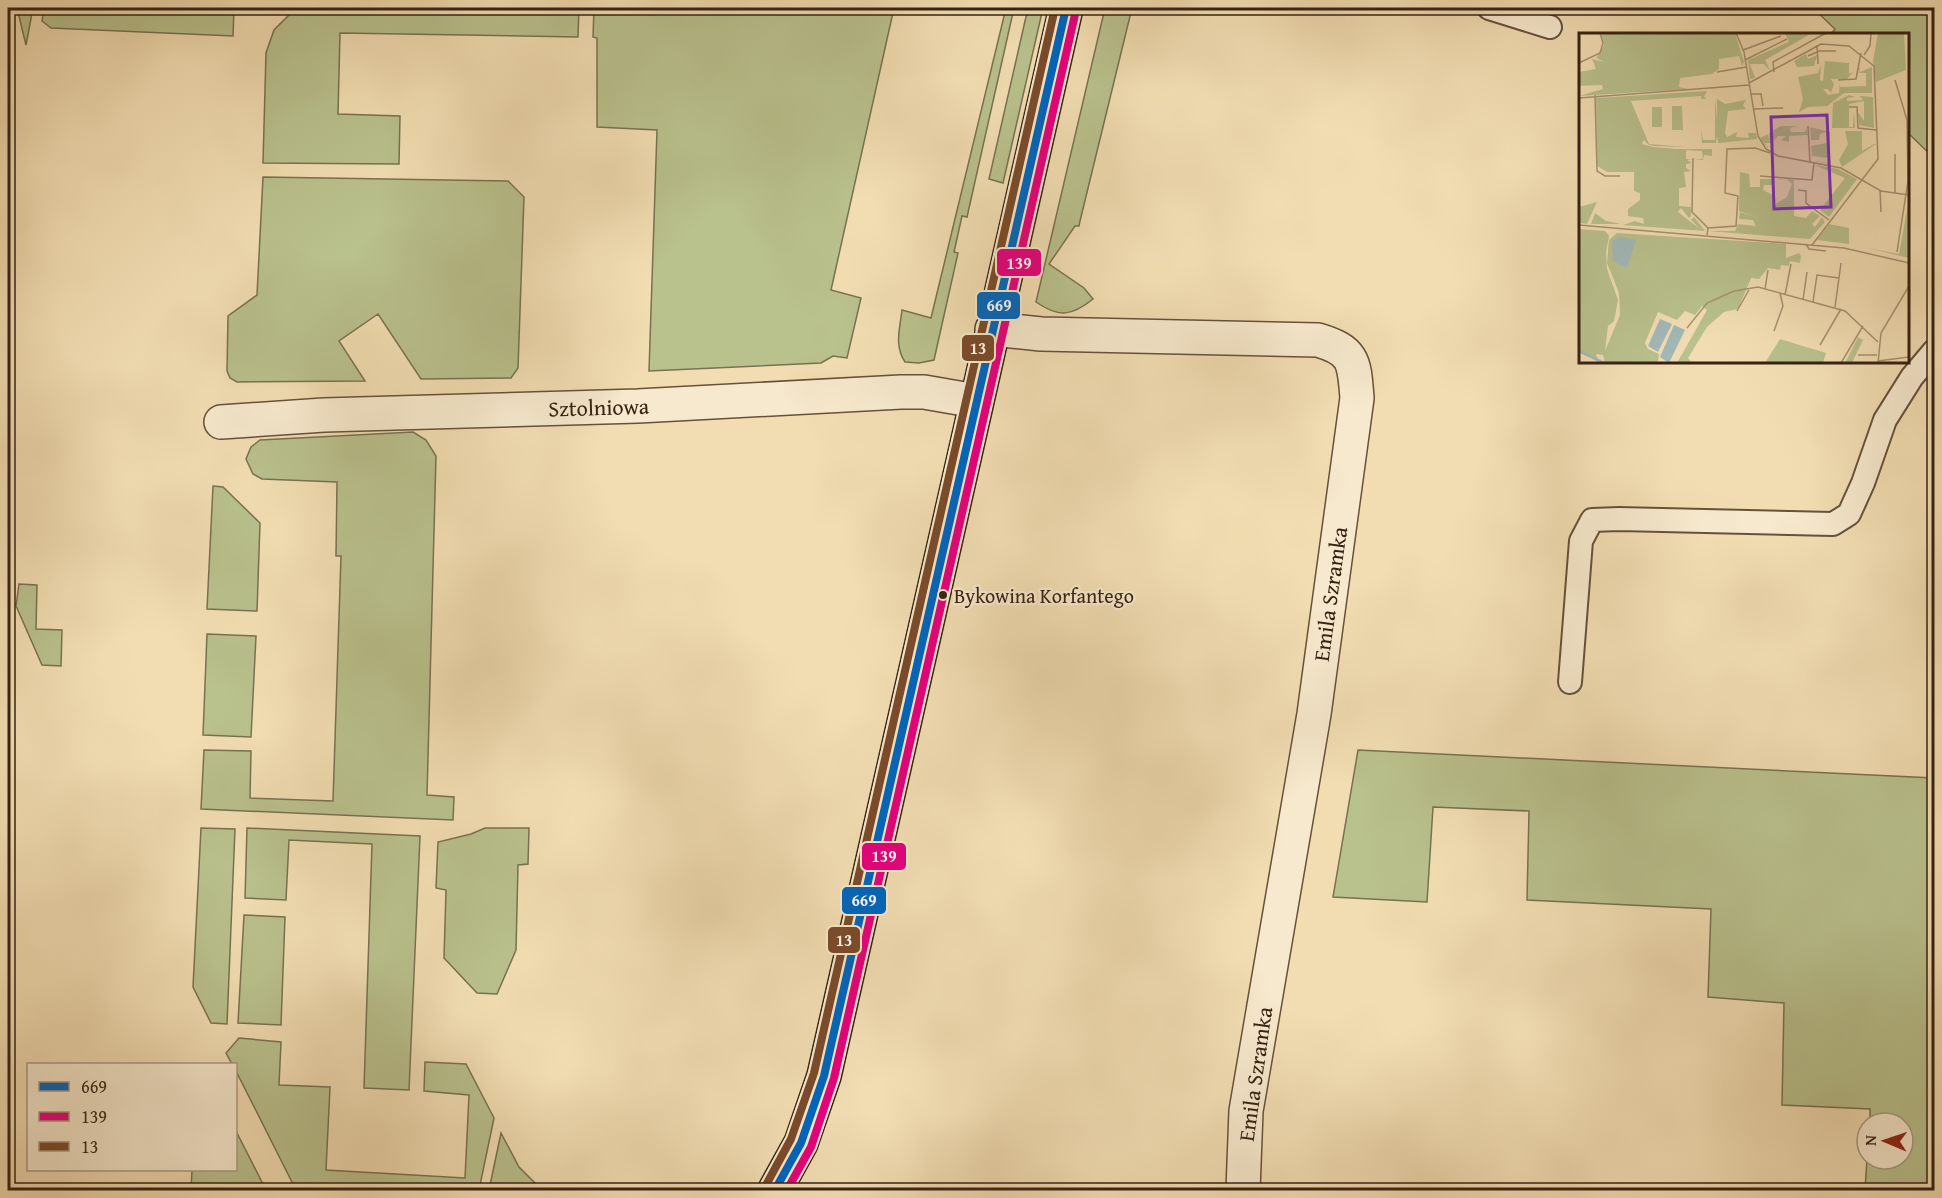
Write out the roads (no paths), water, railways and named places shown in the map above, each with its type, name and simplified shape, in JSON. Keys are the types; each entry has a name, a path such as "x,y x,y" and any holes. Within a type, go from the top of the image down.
{"street":[{"path":"775,1191 801,1143 824,1076 1066,8"},
{"name":"Emila Szramka","path":"992,329 1041,334 1318,340 1337,346 1350,357 1357,398 1314,714 1246,1111 1243,1191"},
{"name":"Sztolniowa","path":"221,422 324,415 627,406 901,392 924,392 976,401"}],"lane":[{"path":"1489,8 1550,27"},
{"path":"1570,682 1581,541 1592,520 1833,524 1849,514 1863,483 1885,420 1912,377 1935,351"}],"place":[{"name":"Bykowina Korfantego","path":"943,595"}]}
